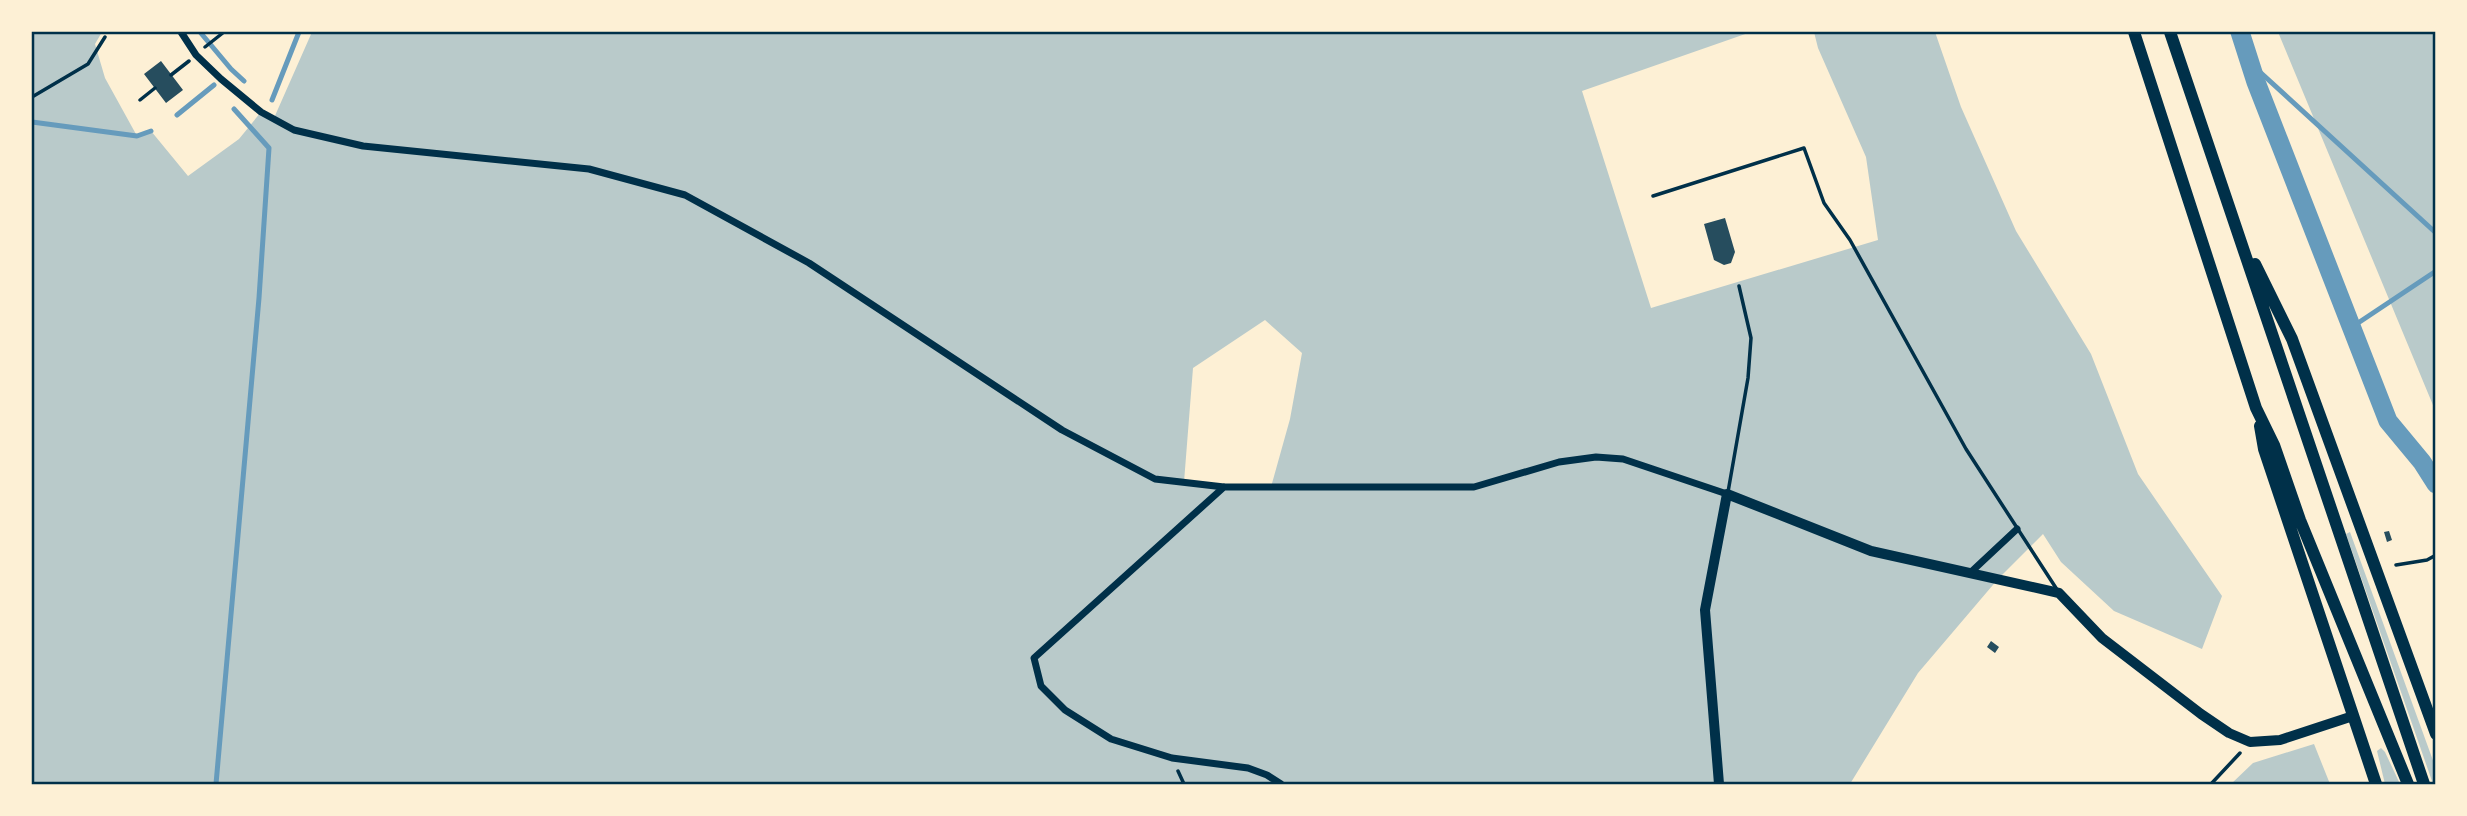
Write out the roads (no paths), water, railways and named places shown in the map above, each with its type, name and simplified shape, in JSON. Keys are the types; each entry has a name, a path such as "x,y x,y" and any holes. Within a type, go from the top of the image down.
{"highway":[{"path":"2134,32 2256,408 2264,449 2376,785"},
{"path":"2170,32 2424,785"},
{"path":"2232,216 2292,339 2435,734"},
{"path":"2256,408 2274,445 2300,520 2408,785"}],"street":[{"path":"181,32 196,54 220,79 261,112 293,130 363,146 589,169 685,195 809,263 1074,436 1155,479 1224,487 1474,487 1559,462 1596,457 1623,460 1727,494 1871,551 2059,593 2102,638 2201,714 2229,733 2250,742 2280,740 2353,716"},
{"path":"1224,487 1034,658 1041,686 1065,710 1111,739 1172,758 1248,768 1267,775 1281,785"},
{"path":"1719,785 1705,610 1727,494"},
{"path":"1970,573 2017,529"}],"lane":[{"path":"1653,196 1804,148 1824,203 1850,240 1966,449 2059,593"},
{"path":"1727,494 1748,378 1751,338 1739,286"}],"waterway":[{"path":"200,32 244,81"},
{"path":"272,100 299,32"},
{"path":"2240,32 2256,82 2388,421 2422,462 2436,484"},
{"path":"2250,63 2436,233"},
{"path":"177,115 214,85"},
{"path":"216,784 259,298 269,148 234,109"},
{"path":"32,122 137,136 151,131"},
{"path":"2352,327 2436,271"}]}
